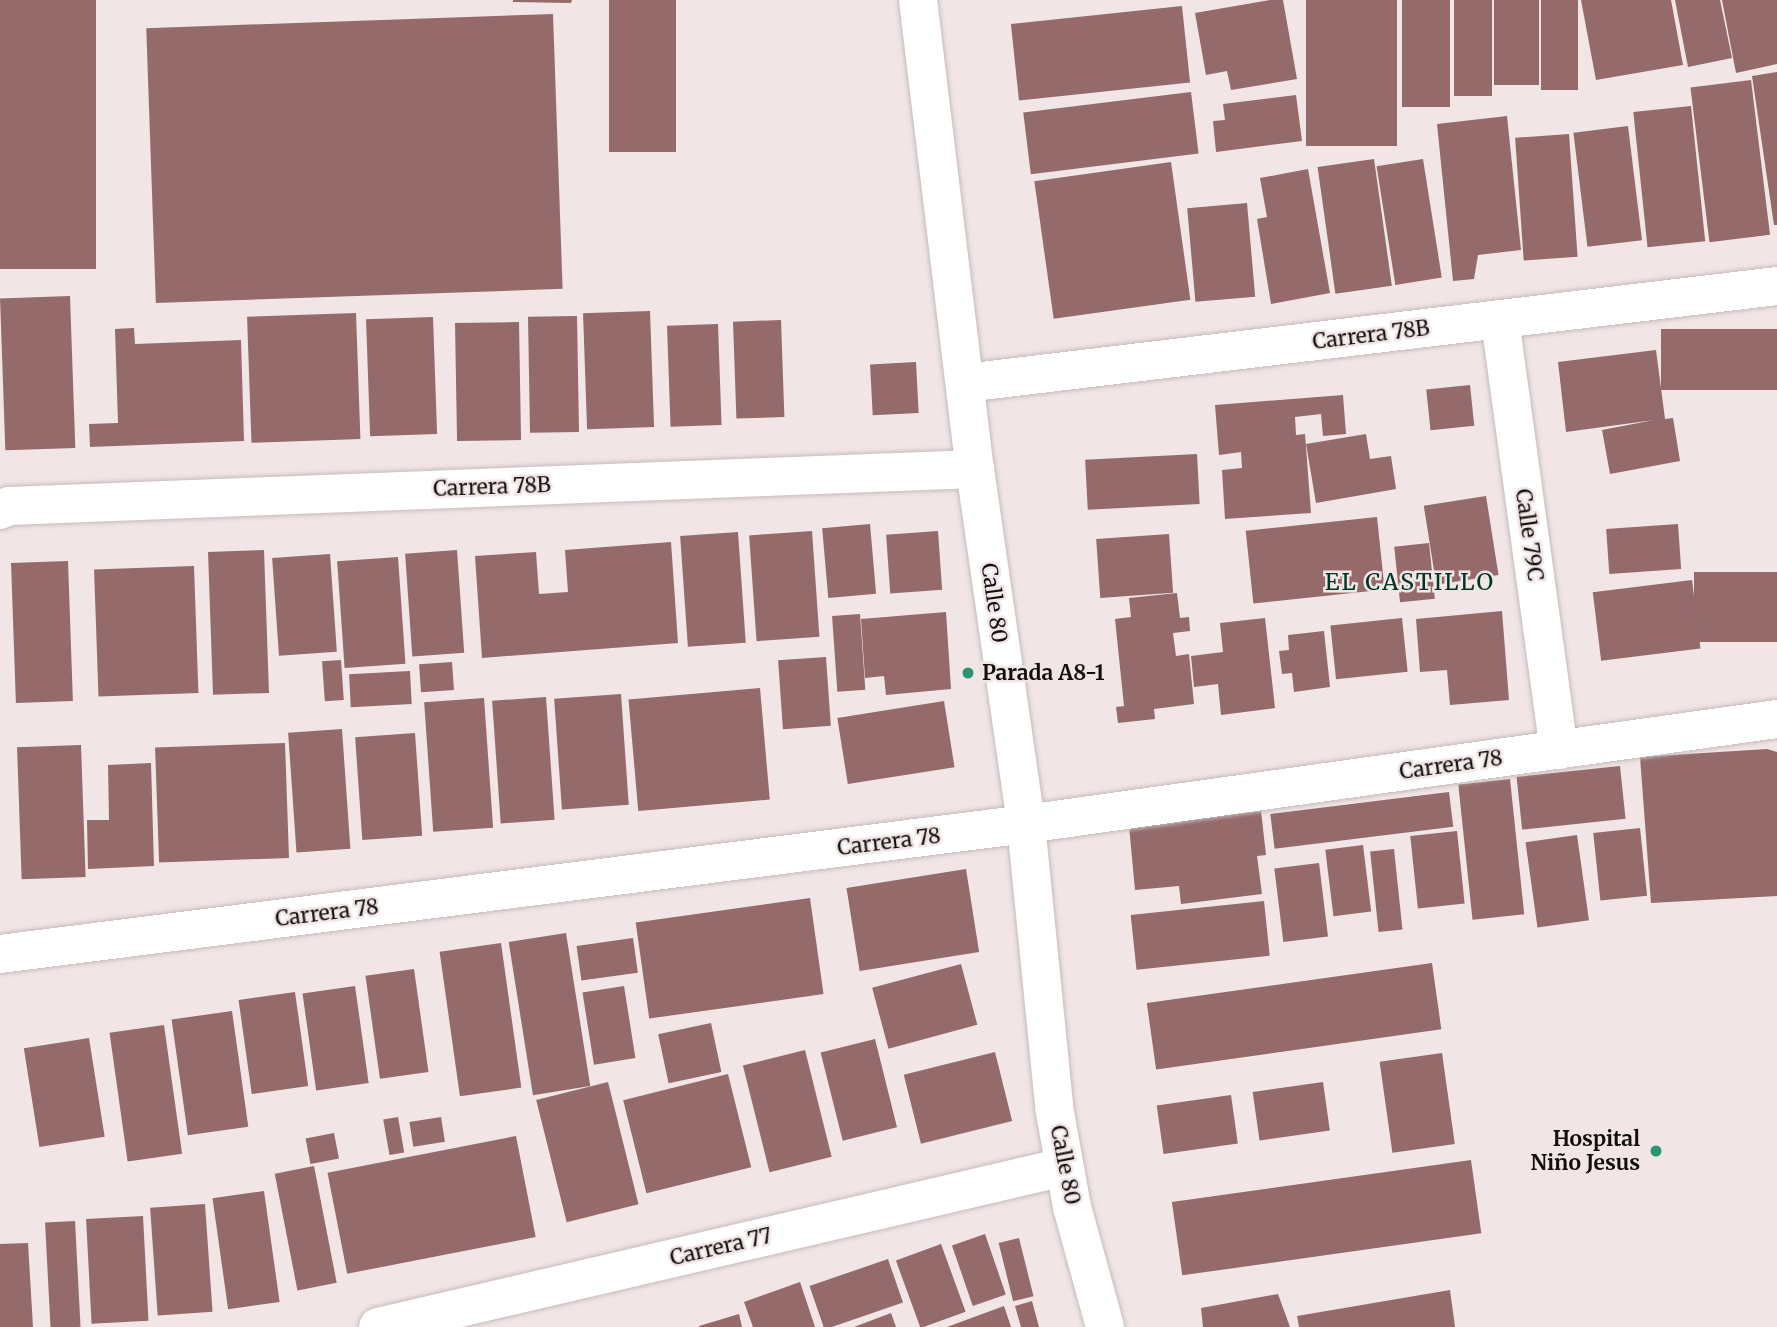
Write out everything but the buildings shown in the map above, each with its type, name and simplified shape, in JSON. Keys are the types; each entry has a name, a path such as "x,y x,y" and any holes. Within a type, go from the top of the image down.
{"street":[{"name":"Calle 80","path":"918,0 975,469 1026,824 1054,1108 1064,1167 1105,1327"},
{"name":"Carrera 78B","path":"965,383 1777,286"},
{"name":"Calle 79C","path":"1500,320 1559,750"},
{"name":"Carrera 78B","path":"4,508 975,469"},
{"name":"Carrera 78","path":"0,954 1026,824 1777,719"},
{"name":"Carrera 77","path":"379,1327 1064,1167"}],"place":[{"name":"Parada A8-1","path":"968,673"},
{"name":"Hospital Niño Jesus","path":"1656,1151"}],"district":[{"name":"EL CASTILLO","path":"1410,582"}]}
